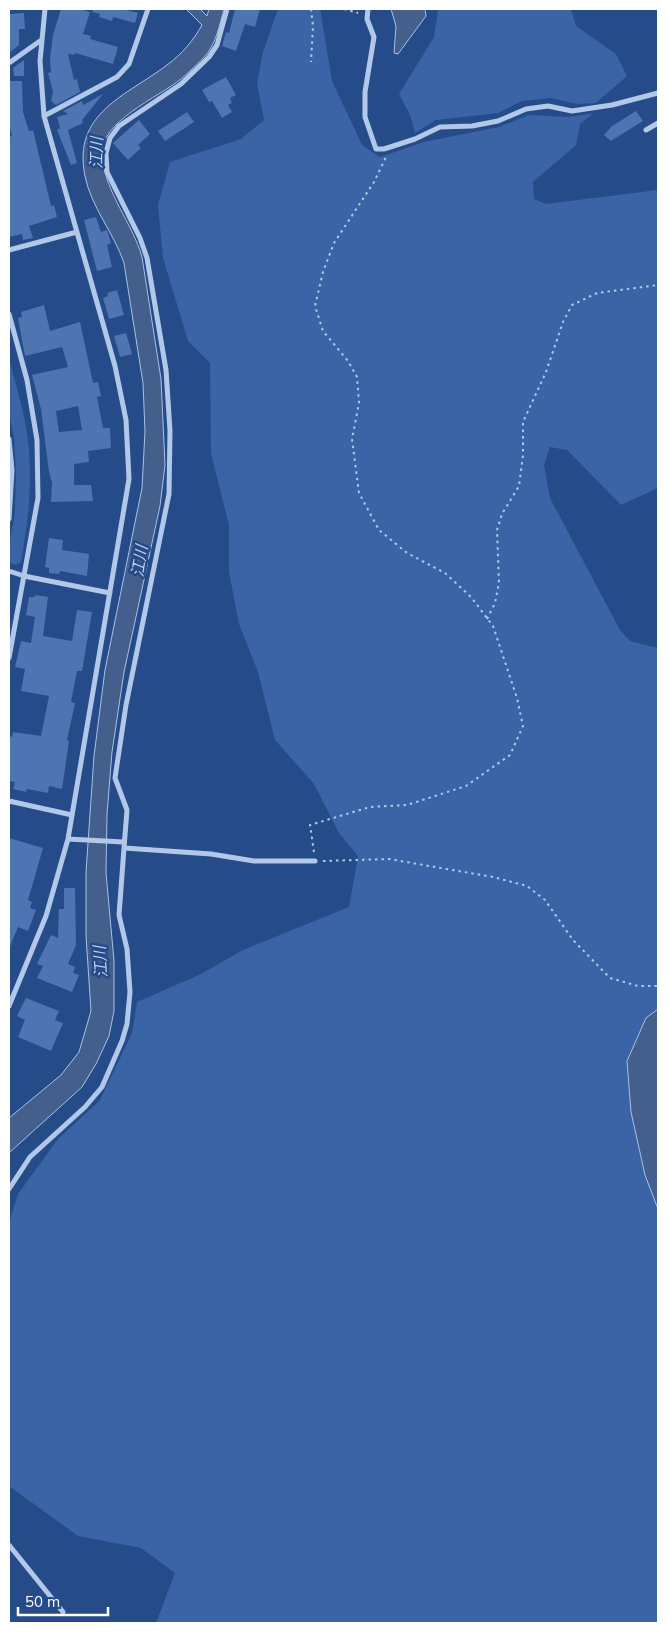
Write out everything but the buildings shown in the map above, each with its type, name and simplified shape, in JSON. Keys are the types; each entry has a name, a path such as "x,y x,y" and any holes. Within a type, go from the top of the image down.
{"street":[{"path":"9,1006 46,916 68,839 129,479 126,420 116,366 44,116 40,41 45,9"},
{"path":"44,116 117,77 129,64 148,9"},
{"path":"9,1189 30,1158 85,1107 102,1087 122,1041 127,1024 130,992 127,949 119,915 127,810 115,778 126,706 169,494 170,432 166,370 147,258 140,238 107,172 106,152 110,138 119,126 181,84 209,57 217,44 227,9"},
{"path":"368,9 367,19 374,37 365,92 365,117 376,148 389,148 415,139 440,127 472,126 498,121 526,109 548,106 572,111 612,105 658,93"},
{"path":"9,63 40,41"},
{"path":"646,130 658,122"},
{"path":"9,250 77,232"},
{"path":"9,314 27,380 37,440 38,498 24,576 20,586 9,658"},
{"path":"9,439 12,470 9,519"},
{"path":"9,571 24,576 110,593"},
{"path":"9,801 72,815"},
{"path":"68,839 211,854 254,861 315,861"},
{"path":"9,1546 63,1612"}],"path":[{"path":"310,9 313,26 311,62"},
{"path":"389,148 374,182 334,243 323,272 315,306 323,331 348,361 357,377 359,403 352,439 359,493 379,530 407,553 445,573 471,596 493,626 517,698 523,726 510,755 466,786 407,805 370,807 310,825 315,861 389,858 493,877 527,886 546,900 573,940 610,978 638,986 658,986"},
{"path":"487,619 494,604 499,583 496,530 502,514 519,486 523,455 522,422 546,372 563,322 572,305 597,293 658,284"}],"shaded area":[{"path":"278,9 320,9 332,81 362,145 380,157 424,142 499,127 529,115 569,117 594,113 580,124 576,145 533,182 534,199 546,204 658,190 658,488 621,505 567,450 550,447 544,465 550,498 620,630 630,641 658,648 658,1623 156,1623 175,1573 141,1548 78,1536 9,1486 9,1223 18,1194 58,1139 100,1100 132,1033 137,1002 201,974 243,950 349,907 358,856 339,833 314,784 275,740 258,672 239,624 229,572 229,525 211,454 210,363 188,341 163,258 158,205 170,162 241,139 264,120 257,83 263,52"},
{"path":"438,9 571,9 576,26 616,54 627,76 596,103 577,104 551,98 522,101 498,113 436,120 415,133 410,115 399,94 434,37"},
{"path":"9,359 24,418 30,461 30,494 26,528 21,562 15,565 9,562 9,545 15,513 16,471 14,437 9,414"}],"water":[{"name":"江川","path":"186,9 200,9 207,16 209,9 224,9 212,45 206,55 181,79 120,121 110,132 104,143 102,155 104,169 113,195 138,244 142,257 161,379 165,465 160,506 124,672 112,752 107,814 106,873 114,961 114,1011 109,1036 96,1064 82,1087 9,1153 9,1118 61,1075 79,1052 91,1011 86,936 86,872 94,756 105,670 142,488 145,431 143,383 124,263 115,241 92,198 85,176 83,154 87,136 94,121 120,97 172,61 195,36 202,25"},
{"path":"391,9 425,9 426,16 398,54 394,53 396,26"},
{"path":"658,1009 658,1209 645,1175 631,1112 627,1061 646,1018"}]}
